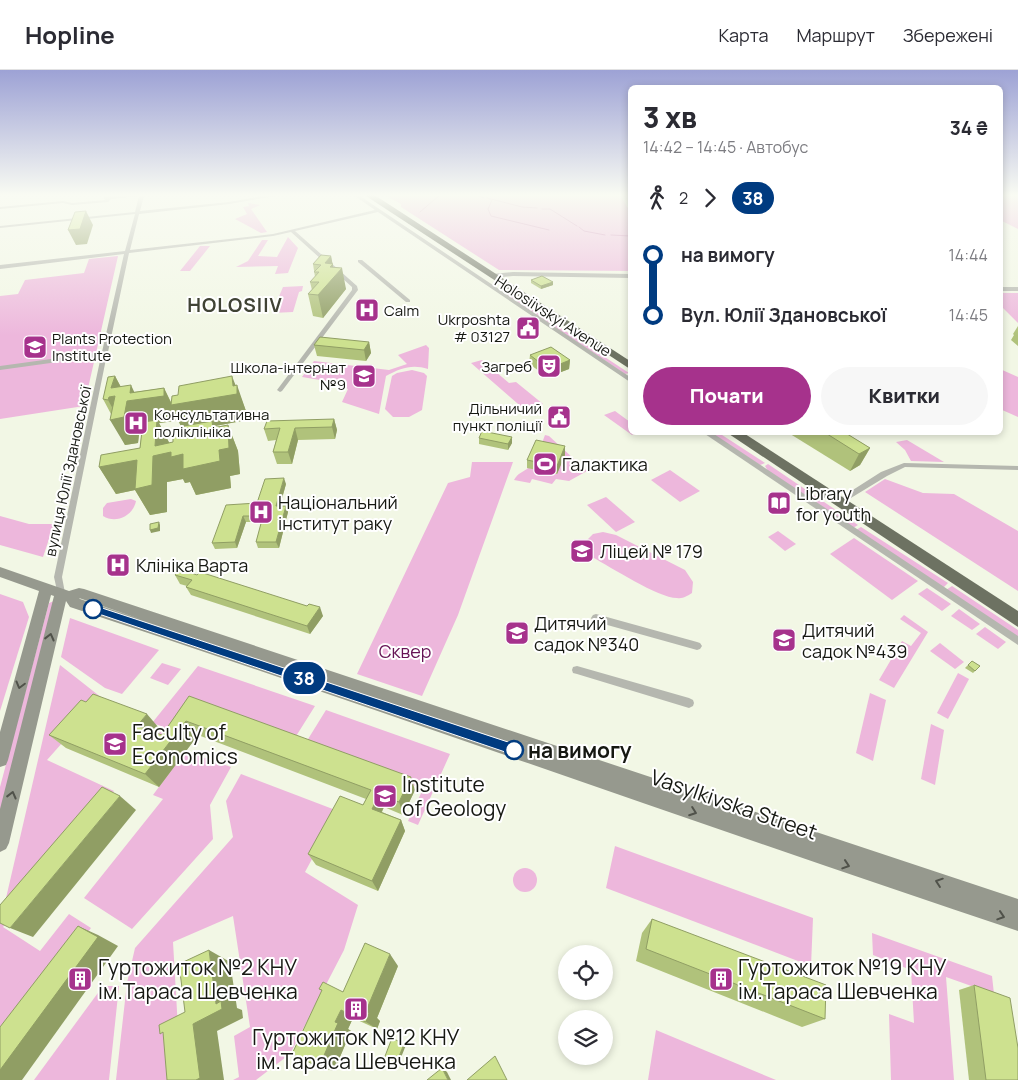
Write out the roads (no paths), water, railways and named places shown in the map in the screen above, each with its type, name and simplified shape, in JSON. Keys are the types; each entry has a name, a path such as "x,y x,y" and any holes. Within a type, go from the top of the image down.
{"highway":[{"name":"Holosiivskyi Avenue","path":"439,241 628,365"},
{"path":"737,435 1018,620"}],"main road":[{"name":"Vasylkivska Street","path":"0,572 65,594 75,602 314,681 805,852 1018,922"},
{"path":"0,760 46,588"},
{"name":"Vasylkivska Street","path":"65,594 79,593 1018,908"},
{"path":"0,842 65,594"}],"street":[{"name":"вулиця Юлії Здановської","path":"58,577 129,241"},
{"path":"0,267 216,241"},
{"path":"280,390 355,287 303,241"},
{"path":"424,241 628,379"},
{"path":"360,261 408,301"},
{"path":"492,276 513,274 628,276"},
{"path":"1003,289 1018,289"},
{"path":"0,368 106,353"},
{"path":"709,435 1018,641"},
{"path":"838,502 884,474 904,465 1018,468"},
{"path":"46,588 58,577 65,594"},
{"path":"596,618 697,646"},
{"path":"578,670 689,703"}],"place":[{"name":"Calm","path":"367,310"},
{"name":"Ukrposhta # 03127","path":"528,328"},
{"name":"Plants Protection Institute","path":"35,347"},
{"name":"Загреб","path":"549,366"},
{"name":"Школа-інтернат №9","path":"364,376"},
{"name":"Дільничий пункт поліції","path":"559,417"},
{"name":"Консультативна поліклініка","path":"136,423"},
{"name":"Галактика","path":"545,464"},
{"name":"Library for youth","path":"779,503"},
{"name":"Національний інститут раку","path":"261,512"},
{"name":"Ліцей № 179","path":"582,551"},
{"name":"Клініка Варта","path":"118,565"},
{"name":"Дитячий садок №340","path":"517,633"},
{"name":"Дитячий садок №439","path":"784,640"},
{"name":"Faculty of Economics","path":"115,744"},
{"name":"на вимогу","path":"514,750"},
{"name":"Institute of Geology","path":"385,796"},
{"name":"Гуртожиток №2 КНУ ім.Тараса Шевченка","path":"80,979"},
{"name":"Гуртожиток №19 КНУ ім.Тараса Шевченка","path":"721,979"},
{"name":"Гуртожиток №12 КНУ ім.Тараса Шевченка","path":"356,1009"}],"district":[{"name":"HOLOSIIV","path":"235,305"}],"park label":[{"name":"Сквер","path":"405,651"}]}
